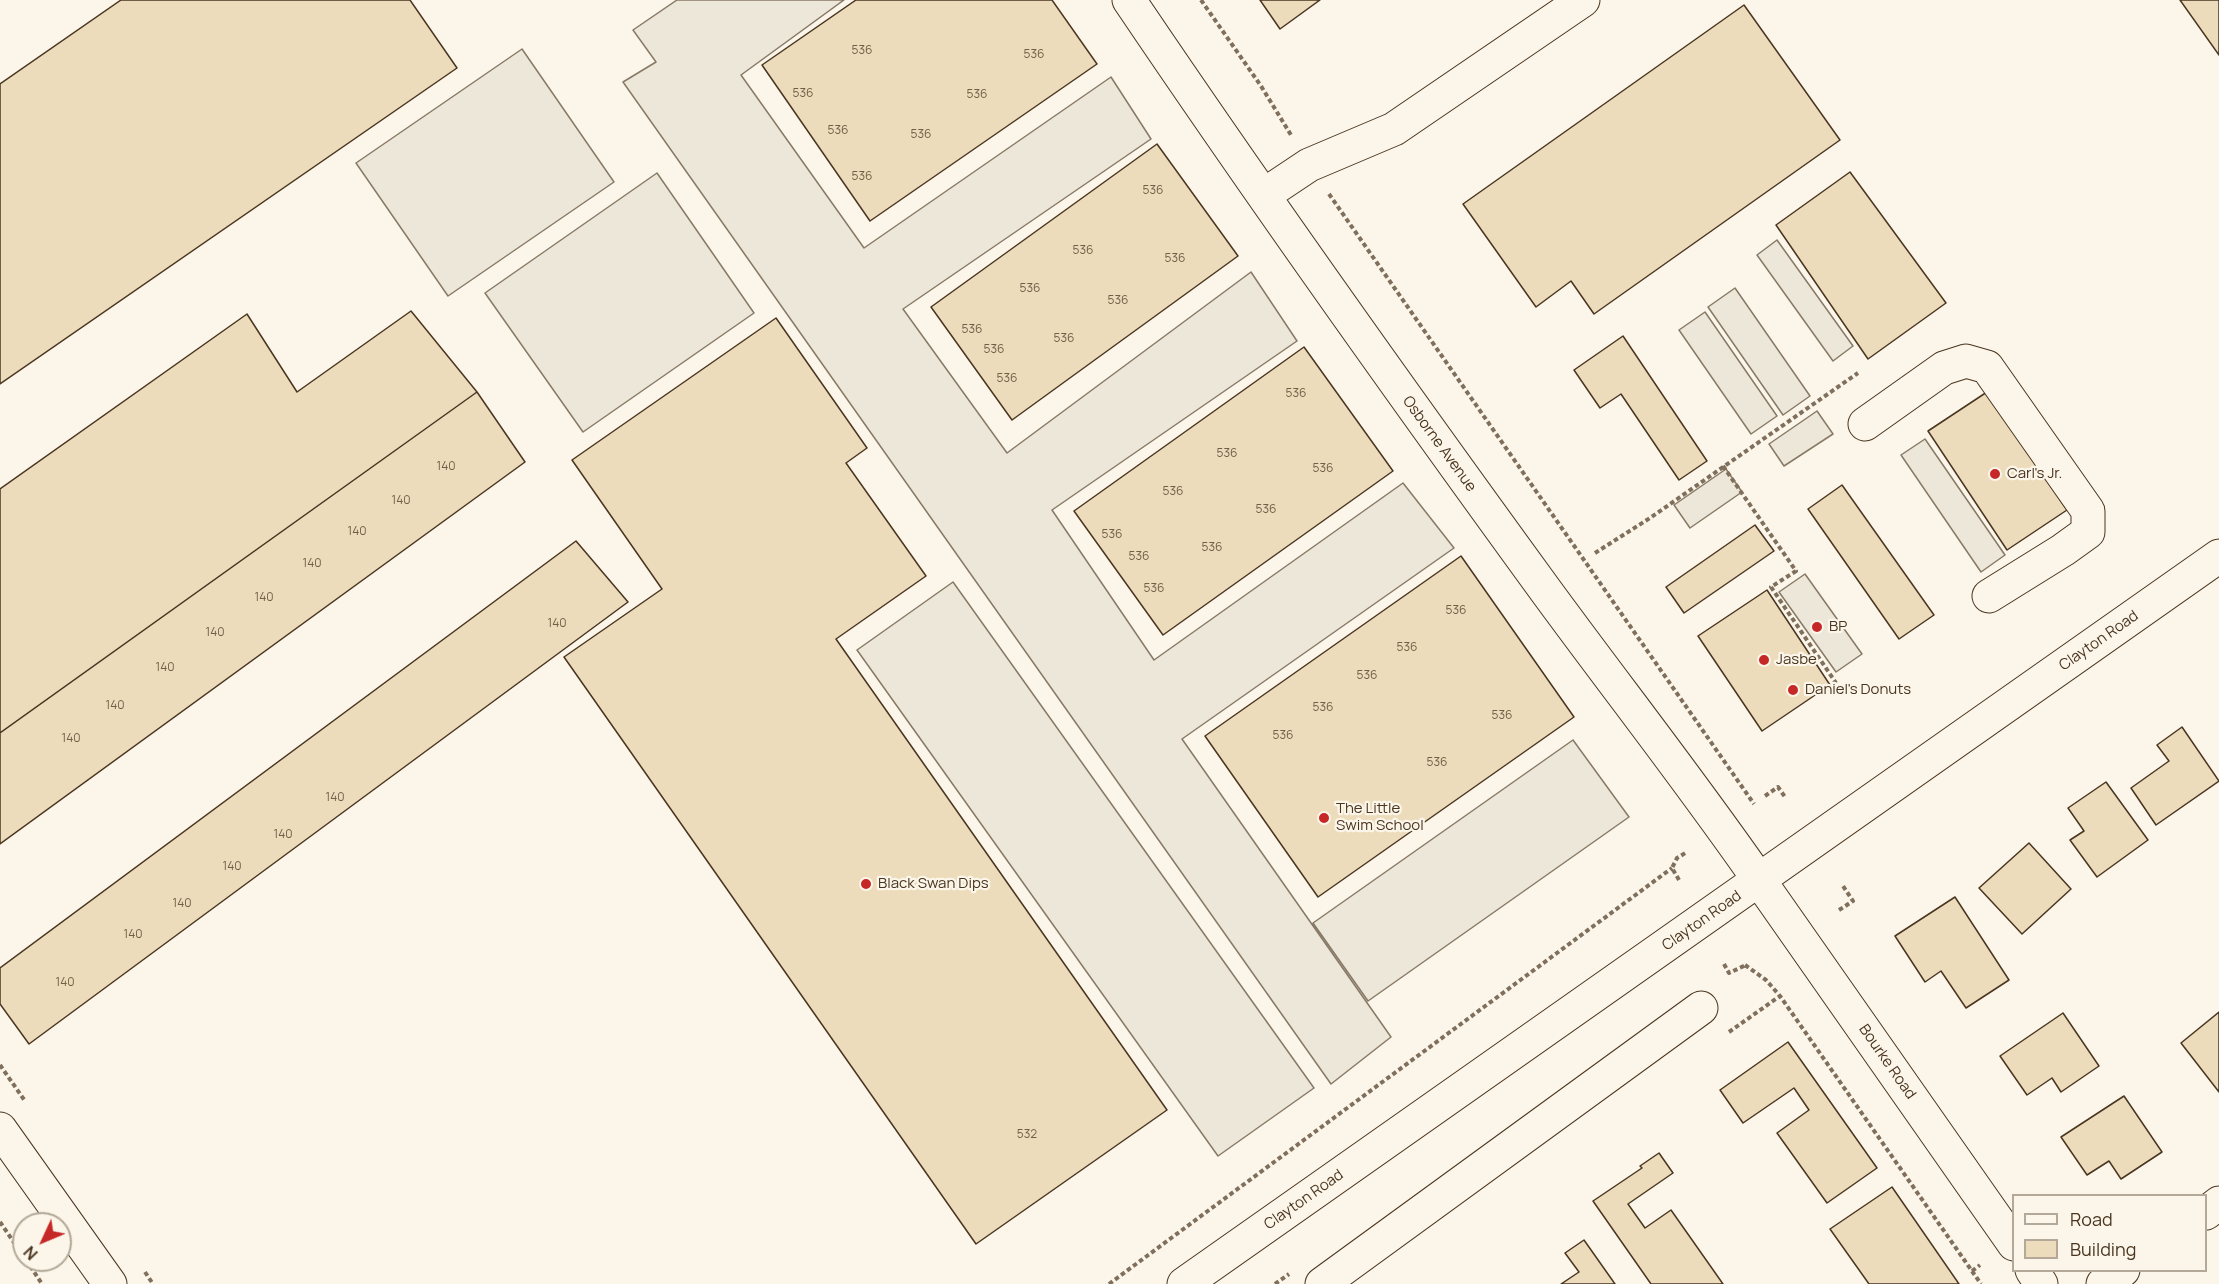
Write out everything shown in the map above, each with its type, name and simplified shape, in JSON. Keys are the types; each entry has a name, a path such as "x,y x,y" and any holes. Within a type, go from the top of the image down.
{"main road":[{"name":"Osborne Avenue","path":"1129,0 1318,274 1471,488 1561,612 1706,803 1760,880"},
{"path":"1264,195 1309,165 1394,129 1583,0"},
{"path":"1865,424 1944,368 1966,361 1987,367 2088,511 2088,532 1989,596"},
{"name":"Clayton Road","path":"1184,1284 2219,556"},
{"name":"Bourke Road","path":"1760,880 2012,1243"},
{"path":"1322,1284 1701,1008"},
{"path":"0,1129 110,1284"},
{"path":"2103,1284 2120,1272"}],"path":[{"path":"1201,0 1261,86 1309,165 1754,804"},
{"path":"1595,552 1650,518 1858,373"},
{"path":"1723,466 1796,571 1771,587 1836,684"},
{"path":"1765,796 1778,787 1785,797"},
{"path":"1109,1284 1672,868 1677,858 1687,852"},
{"path":"1672,868 1679,880"},
{"path":"1839,909 1853,901 1843,886"},
{"path":"1724,964 1729,973 1746,964 1766,980 1780,996 1981,1284"},
{"path":"0,1222 12,1239"},
{"path":"1972,1271 1980,1266"}],"shaded area":[{"path":"677,0 844,0 741,75 864,248 1111,77 1151,139 903,309 1007,453 1251,272 1297,341 1052,510 1154,660 1403,483 1454,548 1182,739 1391,1037 1331,1084 623,82 656,62 633,30"},
{"path":"522,49 614,182 448,296 356,163"},
{"path":"657,173 754,313 583,432 485,293"},
{"path":"1777,240 1853,346 1833,361 1757,255"},
{"path":"1735,288 1810,396 1783,415 1708,307"},
{"path":"1705,312 1777,416 1751,434 1679,330"},
{"path":"1817,411 1833,434 1784,466 1769,444"},
{"path":"1925,439 2005,555 1981,572 1901,455"},
{"path":"1726,469 1742,492 1690,528 1674,505"},
{"path":"1805,574 1862,654 1836,672 1779,592"},
{"path":"953,582 1314,1088 1218,1156 857,650"},
{"path":"1573,740 1629,817 1368,1001 1313,923"}],"building":[{"path":"121,0 410,0 457,68 0,384 0,84"},
{"path":"856,0 1052,0 1097,64 870,221 762,65"},
{"path":"1260,0 1320,0 1280,29"},
{"path":"2180,0 2219,0 2219,55"},
{"path":"1744,5 1840,140 1594,314 1571,281 1536,307 1463,204"},
{"path":"1157,144 1238,256 1012,420 931,307"},
{"path":"1850,172 1946,303 1868,359 1776,225"},
{"path":"411,311 477,392 0,733 0,489 247,314 297,392"},
{"name":"Black Swan Dips","path":"776,318 867,448 846,463 926,576 836,639 1167,1110 976,1244 564,657 662,589 572,460"},
{"path":"1623,336 1707,461 1679,480 1621,394 1600,408 1574,370"},
{"path":"1304,347 1393,471 1163,635 1074,511"},
{"path":"477,392 525,462 0,844 0,733"},
{"path":"1987,392 2067,510 2007,550 1928,431"},
{"path":"1842,485 1934,615 1899,639 1808,509"},
{"path":"1755,525 1774,551 1684,613 1666,587"},
{"path":"576,541 628,602 29,1044 0,1004 0,968"},
{"path":"1461,556 1574,717 1318,897 1205,736"},
{"name":"Jasbe","path":"1767,590 1830,685 1762,731 1698,636"},
{"path":"2182,727 2219,781 2156,825 2131,788 2169,761 2157,745"},
{"path":"2106,782 2148,840 2097,877 2070,840 2084,831 2068,808"},
{"path":"2029,843 2071,889 2022,934 1979,888"},
{"path":"1955,897 2009,980 1966,1008 1941,971 1925,982 1895,936"},
{"path":"2219,1012 2219,1092 2181,1043"},
{"path":"2063,1013 2099,1066 2061,1092 2052,1078 2027,1095 2000,1056"},
{"path":"1788,1042 1877,1168 1827,1203 1777,1133 1809,1110 1794,1088 1743,1123 1720,1090"},
{"path":"2124,1096 2162,1152 2121,1179 2109,1161 2087,1175 2061,1137"},
{"path":"1659,1153 1673,1173 1628,1204 1645,1228 1671,1210 1723,1284 1651,1284 1593,1201 1642,1168 1640,1166"},
{"path":"1892,1187 1959,1284 1869,1284 1830,1229"},
{"path":"1584,1240 1615,1284 1561,1284 1579,1272 1565,1253"}],"place":[{"name":"Carl's Jr.","path":"1995,474"},
{"name":"BP","path":"1817,627"},
{"name":"Jasbe","path":"1764,660"},
{"name":"Daniel's Donuts","path":"1793,690"},
{"name":"The Little Swim School","path":"1324,818"},
{"name":"Black Swan Dips","path":"866,884"}]}
